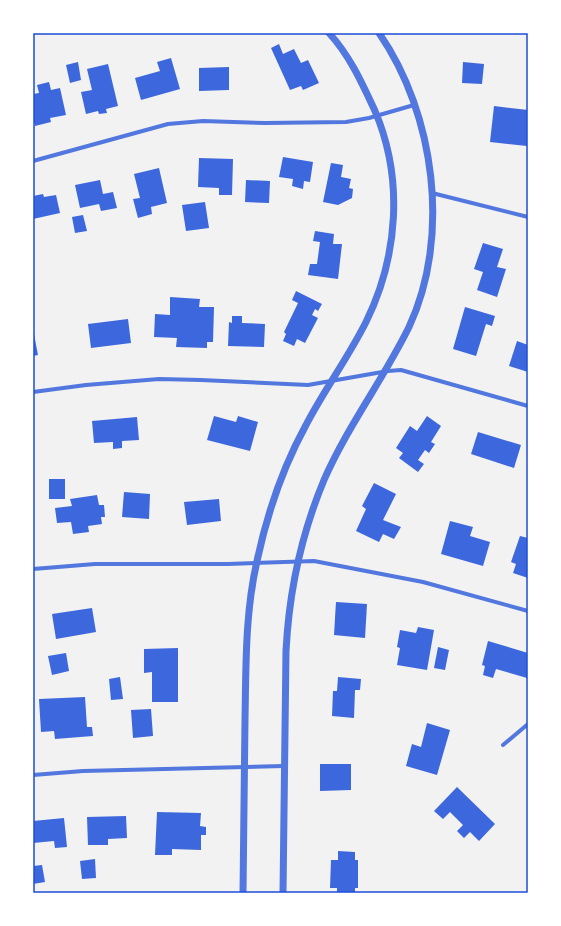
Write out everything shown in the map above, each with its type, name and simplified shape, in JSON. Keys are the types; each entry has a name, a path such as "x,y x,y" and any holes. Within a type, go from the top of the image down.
{"street":[{"path":"243,893 247,632 256,562 270,512 290,457 307,422 364,325 374,303 385,270 392,234 394,207 391,168 386,142 366,90 341,48 329,33"},
{"path":"283,893 287,632 291,595 298,561 311,513 330,467 408,328 419,303 430,250 432,193 430,165 425,140 414,105 399,68 379,33"},
{"path":"33,161 156,127 180,123 203,121 346,122 377,116 414,105"},
{"path":"432,193 528,217"},
{"path":"33,392 86,385 159,379 214,380 301,386 397,370 410,372 528,406"},
{"path":"33,569 95,564 228,564 298,561 324,562 464,593 528,611"},
{"path":"503,745 528,724"},
{"path":"33,775 83,771 284,766"}],"building":[{"path":"279,44 283,54 294,49 301,63 308,60 319,83 303,90 301,86 290,90 271,48"},
{"path":"171,58 180,89 141,100 135,78 160,71 157,62"},
{"path":"78,62 81,80 70,83 66,65"},
{"path":"463,62 484,64 482,84 462,83"},
{"path":"108,64 118,106 106,109 107,113 99,114 98,111 86,114 81,92 92,90 87,69"},
{"path":"229,67 229,90 199,91 199,68"},
{"path":"49,82 51,90 60,88 66,115 50,118 51,122 35,126 33,118 33,94 39,93 37,85"},
{"path":"494,106 528,110 527,146 490,142"},
{"path":"283,157 313,162 310,182 304,181 303,189 292,186 293,179 279,177"},
{"path":"199,158 233,159 232,195 219,195 219,188 198,187"},
{"path":"331,163 343,165 341,177 351,179 349,188 353,189 352,198 338,205 323,202"},
{"path":"159,168 167,203 151,207 152,214 138,218 133,199 140,198 134,174"},
{"path":"100,180 103,194 113,192 117,208 101,211 99,204 80,208 75,185"},
{"path":"246,180 270,181 269,203 245,202"},
{"path":"43,194 44,197 56,195 60,213 33,219 33,196"},
{"path":"205,202 209,228 186,231 182,205"},
{"path":"83,215 87,231 75,233 72,217"},
{"path":"315,231 334,234 333,244 342,244 338,279 308,275 310,264 317,264 320,242 313,241"},
{"path":"483,243 503,249 497,267 506,269 497,297 477,290 483,272 474,269"},
{"path":"296,291 322,304 318,311 315,309 312,315 318,318 305,343 297,339 294,346 283,341 286,334 284,332 298,303 292,300"},
{"path":"170,297 200,299 199,307 214,307 213,342 207,342 207,348 176,347 177,338 154,337 155,314 170,315"},
{"path":"465,307 495,316 492,326 486,324 476,356 453,349"},
{"path":"232,316 242,316 242,323 265,324 264,347 228,346 229,322 232,323"},
{"path":"128,319 131,343 91,348 88,324"},
{"path":"33,329 38,355 33,356"},
{"path":"517,341 528,345 528,372 509,366"},
{"path":"214,416 236,422 238,416 258,422 250,451 207,440"},
{"path":"427,416 441,426 431,442 435,444 429,453 425,450 418,460 424,464 418,472 399,458 403,453 396,448 410,426 417,431"},
{"path":"137,417 139,440 122,441 122,448 113,449 113,442 94,443 92,421"},
{"path":"478,432 521,445 514,468 471,454"},
{"path":"49,479 65,479 65,499 49,499"},
{"path":"374,483 396,494 383,520 401,527 394,539 383,534 379,542 356,531 366,509 362,506"},
{"path":"124,492 150,494 149,519 122,517"},
{"path":"97,495 99,505 104,505 105,517 101,517 102,524 88,526 89,532 73,534 71,522 57,523 55,508 72,506 70,499"},
{"path":"219,499 221,521 187,525 184,502"},
{"path":"450,521 473,527 470,536 490,542 483,566 441,554"},
{"path":"520,536 528,538 528,578 513,573 516,564 511,562"},
{"path":"336,602 367,604 365,638 334,635"},
{"path":"92,608 96,632 56,639 52,614"},
{"path":"418,627 434,630 427,670 397,665 400,648 397,647 400,630 416,633"},
{"path":"488,641 528,653 527,678 496,669 493,678 483,675 485,666 482,665"},
{"path":"438,647 449,650 445,670 434,668"},
{"path":"178,648 178,702 152,702 152,672 144,673 144,649"},
{"path":"66,653 69,671 52,675 48,656"},
{"path":"120,677 123,699 111,700 109,679"},
{"path":"338,677 361,679 360,690 355,690 354,718 332,716 333,691 337,691"},
{"path":"85,697 87,727 92,727 93,736 55,739 54,731 41,732 39,699"},
{"path":"151,709 153,736 133,738 131,710"},
{"path":"427,723 450,730 437,775 406,766 412,744 421,747"},
{"path":"320,764 351,764 351,790 320,791"},
{"path":"457,787 495,824 479,841 470,832 464,838 457,831 463,825 450,812 443,819 434,811"},
{"path":"157,812 201,813 200,826 206,827 206,835 201,835 201,850 172,849 172,855 155,855"},
{"path":"126,816 127,838 108,839 108,845 88,845 87,817"},
{"path":"64,818 67,847 55,848 54,841 33,843 33,821"},
{"path":"338,851 355,852 355,860 358,860 358,888 355,888 355,893 337,893 337,888 330,888 331,860 338,860"},
{"path":"95,859 96,878 82,879 80,861"},
{"path":"42,865 45,882 33,884 33,866"}]}
